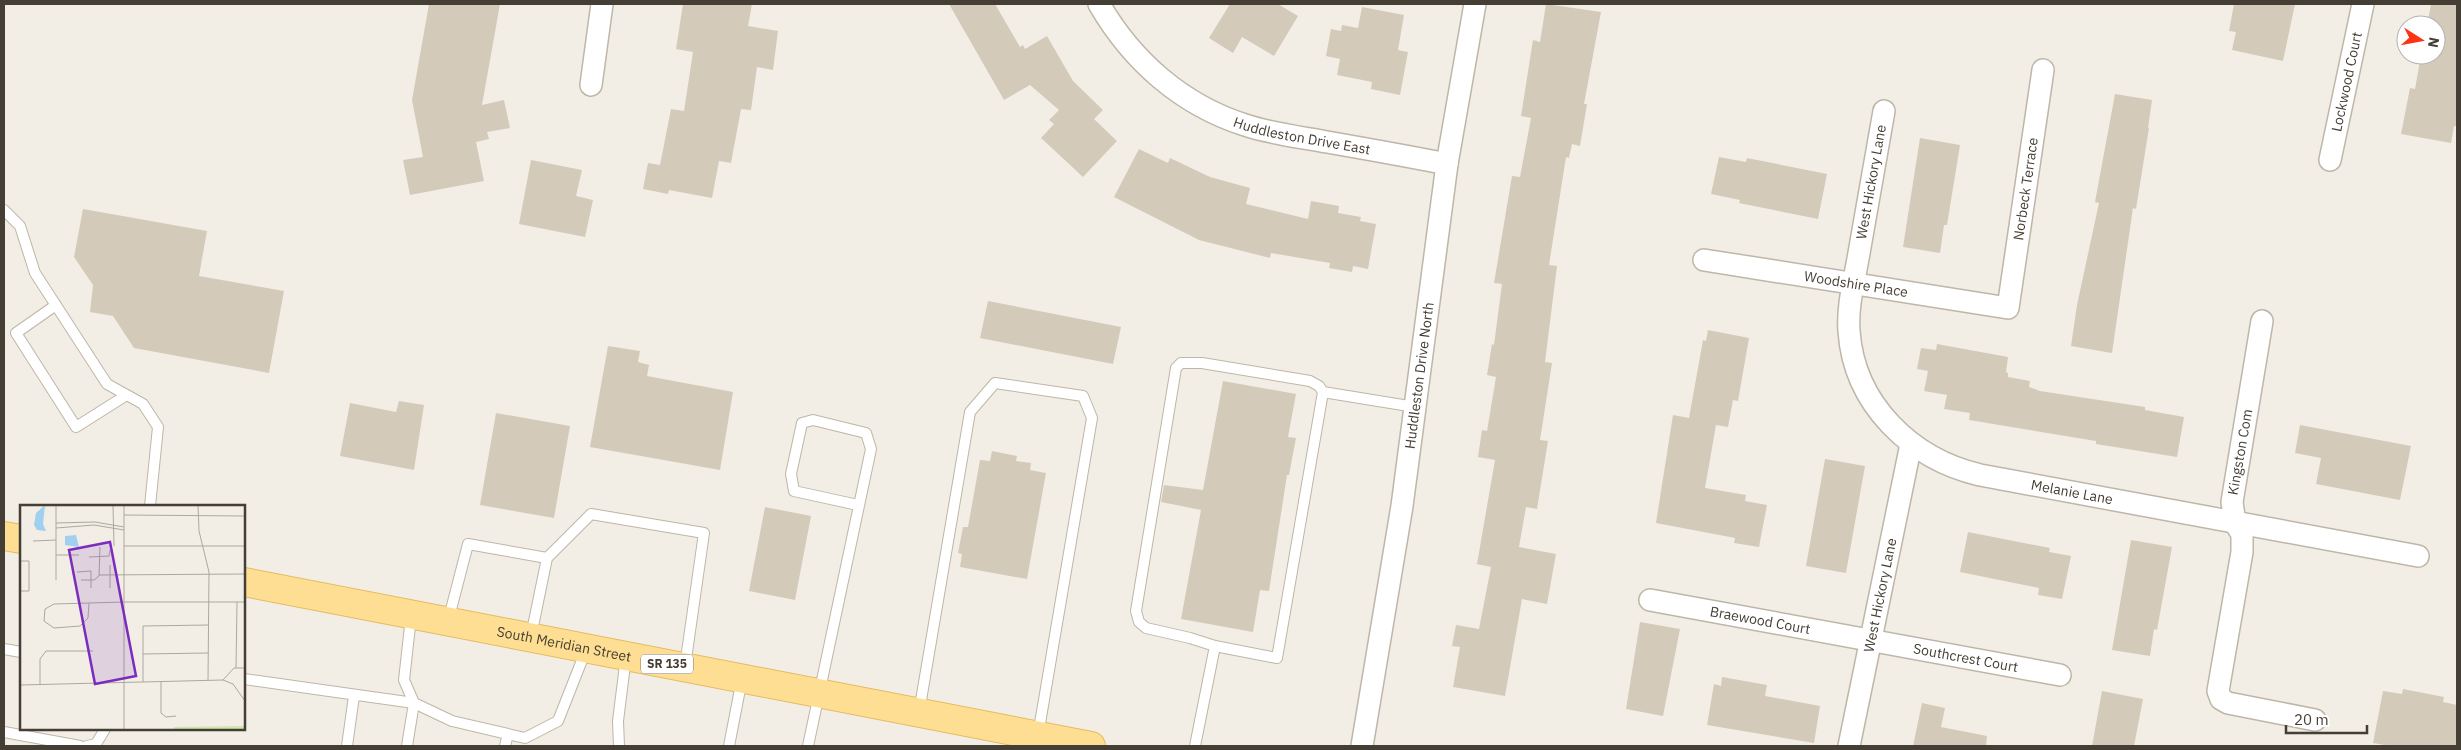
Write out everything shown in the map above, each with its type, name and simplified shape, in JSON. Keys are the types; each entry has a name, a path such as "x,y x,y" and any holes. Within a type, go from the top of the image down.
{"main road":[{"path":"4,536 20,539"},
{"name":"South Meridian Street","path":"245,582 1091,746"}],"street":[{"path":"591,85 602,4"},
{"name":"Huddleston Drive East","path":"1100,4 1122,39 1147,67 1166,84 1200,105 1245,125 1447,164"},
{"name":"Huddleston Drive North","path":"1362,746 1402,506 1447,164 1475,4"},
{"name":"Lockwood Court","path":"2330,160 2363,4"},
{"name":"Norbeck Terrace","path":"2008,308 2043,70"},
{"name":"West Hickory Lane","path":"1854,284 1884,111"},
{"name":"Woodshire Place","path":"1704,260 2008,308"},
{"name":"Melanie Lane","path":"1854,284 1849,332 1858,370 1876,406 1892,426 1911,444 1942,463 1966,472 2418,556"},
{"name":"Kingston Com","path":"2262,321 2232,502 2236,523 2242,534 2242,552 2218,690 2220,699 2228,704 2315,720"},
{"name":"West Hickory Lane","path":"1850,746 1911,444"},
{"name":"Braewood Court","path":"1650,600 1871,641"},
{"name":"Southcrest Court","path":"1871,641 2060,675"}],"lane":[{"path":"4,210 20,226 35,273 107,384 125,396 143,404 158,427 150,505"},
{"path":"56,305 16,333 76,427 125,396"},
{"path":"1323,392 1277,658 1215,646 1146,628 1139,622 1136,611 1176,368 1181,363 1202,362 1310,381 1323,392 1415,407"},
{"path":"919,713 970,412 995,383 1083,396 1092,418 1038,736"},
{"path":"808,746 871,449 866,433 814,420 802,423 791,474 794,491 858,505"},
{"path":"531,638 546,558 591,514 704,533 685,667"},
{"path":"448,622 468,544 546,558"},
{"path":"407,746 414,703 404,680 404,664 412,615"},
{"path":"1195,746 1215,646"},
{"path":"4,649 20,652"},
{"path":"245,679 414,703 452,721 525,738 558,722 586,649"},
{"path":"619,746 618,721 626,656"},
{"path":"729,746 742,678"},
{"path":"347,746 354,696"},
{"path":"87,746 96,744 104,730"},
{"path":"4,732 80,746"},
{"path":"505,746 508,734"}],"building":[{"path":"429,4 500,4 482,105 504,100 510,128 487,132 489,139 476,142 484,181 410,195 403,160 423,157 412,100"},
{"path":"683,4 752,4 748,26 778,31 773,70 757,67 751,110 741,109 731,163 719,161 712,198 669,190 668,194 643,189 648,163 660,165 671,109 684,111 693,52 676,49"},
{"path":"949,4 995,4 1020,47 1023,45 1025,49 1047,36 1073,81 1103,110 1094,119 1117,141 1083,177 1041,138 1054,124 1049,120 1059,110 1030,85 1004,100"},
{"path":"1230,4 1278,4 1298,16 1274,56 1242,37 1233,53 1209,38"},
{"path":"1546,4 1601,12 1584,104 1587,104 1580,146 1572,144 1569,158 1566,157 1549,265 1557,266 1545,362 1552,363 1540,440 1548,441 1537,509 1526,507 1519,547 1556,554 1547,604 1522,599 1505,696 1453,687 1460,647 1452,646 1456,625 1479,629 1491,567 1477,564 1495,460 1478,457 1482,430 1487,431 1496,377 1487,375 1492,344 1494,345 1502,284 1494,283 1512,176 1520,177 1531,118 1521,116 1533,40 1540,42"},
{"path":"2234,4 2295,4 2283,61 2232,50 2236,32 2229,31"},
{"path":"2431,4 2457,4 2457,126 2454,126 2451,143 2401,134 2410,88 2415,89 2419,65 2446,65 2446,15 2429,15"},
{"path":"1362,7 1404,15 1398,50 1408,52 1400,95 1371,89 1372,82 1337,75 1340,59 1326,56 1331,29 1341,31 1342,25 1358,28"},
{"path":"2115,94 2152,100 2136,209 2133,208 2112,353 2071,346 2077,305 2099,203 2095,202"},
{"path":"1920,138 1960,145 1947,225 1944,225 1940,253 1903,247"},
{"path":"1139,149 1168,163 1170,158 1210,177 1250,188 1246,204 1308,219 1311,201 1339,206 1338,213 1361,217 1360,221 1376,224 1368,269 1353,266 1352,272 1329,268 1330,263 1271,253 1270,258 1199,240 1114,197"},
{"path":"1719,157 1746,162 1747,158 1827,174 1818,219 1739,203 1740,200 1711,194"},
{"path":"531,160 582,170 576,196 593,200 585,237 519,224"},
{"path":"83,209 207,231 199,276 284,291 269,373 134,348 113,316 90,312 93,285 74,257"},
{"path":"988,301 1121,327 1113,364 980,338"},
{"path":"1708,330 1749,338 1738,401 1733,400 1728,427 1716,425 1705,488 1746,495 1745,501 1767,505 1759,547 1734,543 1735,538 1656,523 1673,415 1689,418 1703,340 1706,341"},
{"path":"1937,344 2008,357 2006,372 2008,377 2030,381 2029,387 2040,391 2145,407 2145,410 2184,417 2177,457 2096,444 2096,441 1969,420 1970,413 1944,409 1947,395 1924,391 1928,371 1917,369 1921,348 1936,350"},
{"path":"608,346 640,351 638,362 649,365 647,376 733,392 720,470 590,447"},
{"path":"1223,381 1296,394 1288,437 1296,438 1289,475 1287,475 1269,591 1260,590 1253,632 1181,619 1201,510 1161,502 1164,485 1203,490"},
{"path":"399,401 424,405 414,470 340,456 350,403 396,412"},
{"path":"496,413 570,426 554,518 480,505"},
{"path":"2300,425 2411,446 2400,500 2316,484 2321,458 2295,453"},
{"path":"992,451 1017,456 1016,461 1031,463 1030,470 1046,473 1027,579 960,567 962,554 958,553 963,527 968,527 980,460 990,461"},
{"path":"1825,459 1865,466 1846,573 1806,566"},
{"path":"765,507 811,516 795,600 749,591"},
{"path":"1968,532 2050,548 2049,552 2071,556 2062,599 2038,595 2039,588 1960,572"},
{"path":"2131,540 2172,547 2157,630 2154,629 2150,656 2112,650"},
{"path":"1640,622 1680,629 1663,716 1626,709"},
{"path":"1722,677 1767,685 1765,696 1820,706 1814,743 1707,725 1714,684 1721,686"},
{"path":"2403,689 2444,697 2443,702 2457,705 2457,746 2391,746 2373,743 2383,691 2402,694"},
{"path":"2102,691 2143,699 2134,746 2092,746"},
{"path":"1922,703 1945,708 1941,727 1987,736 1986,746 1913,746"}]}
